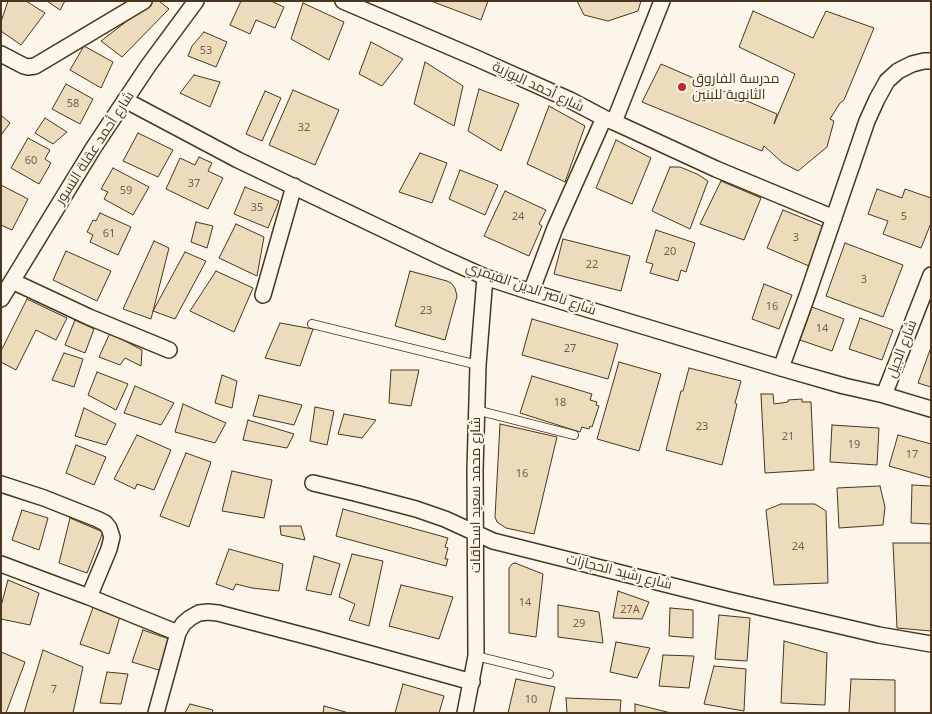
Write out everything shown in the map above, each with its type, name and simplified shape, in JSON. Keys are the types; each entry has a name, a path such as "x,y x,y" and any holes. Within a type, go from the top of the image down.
{"street":[{"path":"1,54 28,68 36,66 144,1"},
{"name":"شارع أحمد عقلة النسور","path":"1,299 94,147 148,66 196,1"},
{"name":"شارع أحمد البوزية","path":"343,1 570,100 716,169 834,218"},
{"path":"531,292 556,228 609,120 662,1"},
{"path":"781,368 867,121 887,81 898,71 912,64 931,61"},
{"name":"شارع ناصر الدين القيمري","path":"126,100 238,160 485,277 781,368 931,409"},
{"path":"263,295 294,186"},
{"name":"شارع الجيل","path":"884,396 931,275"},
{"name":"شارع محمد سعيد اسحاقات","path":"465,713 476,656 476,410 485,277"},
{"path":"12,281 89,317 169,350"},
{"name":"شارع رشيد الحجازات","path":"313,483 445,519 493,541 729,600 879,635 931,644"},
{"path":"1,484 44,498 97,519 105,523 109,528 112,536 109,549 89,597"},
{"path":"1,564 178,633"},
{"path":"156,713 178,633 183,624 190,618 199,613 208,612 317,639 472,682"}],"lane":[{"path":"312,324 478,366"},
{"path":"476,410 574,435"},
{"path":"476,656 549,674"}],"building":[{"path":"8,1 26,1 45,13 21,45 1,31 1,22"},
{"path":"47,1 65,1 60,10"},
{"path":"153,1 159,1 169,9 122,57 101,41"},
{"path":"241,1 271,1 284,7 275,28 256,20 250,34 230,25"},
{"path":"431,1 488,1 481,20"},
{"path":"577,1 641,1 638,11 608,21 584,15"},
{"path":"303,3 344,22 329,60 291,39"},
{"name":"مدرسة الفاروق الثانوية للبنين","path":"753,11 813,38 826,11 874,28 844,100 830,119 834,121 827,147 798,171 783,163 764,146 762,151 642,102 661,64 777,114 774,124 795,74 739,47"},
{"path":"204,32 227,42 216,67 188,56 192,46"},
{"path":"371,42 403,59 382,86 359,74"},
{"path":"84,46 113,62 101,88 70,70"},
{"path":"425,62 463,86 454,126 414,104"},
{"path":"194,75 220,82 210,107 180,93"},
{"path":"66,84 93,99 80,124 52,109"},
{"path":"479,89 519,104 501,151 468,131"},
{"path":"293,90 339,110 315,165 269,145"},
{"path":"265,91 281,98 262,141 246,134"},
{"path":"549,106 585,126 565,182 527,164"},
{"path":"1,115 10,123 1,135"},
{"path":"45,118 67,132 53,144 35,133"},
{"path":"138,133 173,150 158,177 123,161"},
{"path":"28,138 50,150 45,159 51,163 39,184 11,168"},
{"path":"616,140 651,158 632,204 596,188"},
{"path":"420,153 447,163 432,203 399,192"},
{"path":"199,157 212,163 208,171 223,178 208,209 166,189 180,158 195,165"},
{"path":"670,167 680,167 708,181 690,229 652,211"},
{"path":"113,168 149,187 133,215 104,199 108,192 101,189"},
{"path":"460,170 498,185 485,215 449,199"},
{"path":"721,181 761,198 744,240 700,224"},
{"path":"1,185 28,199 12,230 1,225"},
{"path":"245,187 279,201 268,228 234,214"},
{"path":"877,189 902,198 905,189 931,198 931,223 921,248 883,234 888,221 868,214"},
{"path":"505,191 546,210 539,224 542,226 529,256 484,236"},
{"path":"783,210 825,227 809,266 767,248"},
{"path":"100,213 131,227 118,255 90,242 93,235 87,232 93,220 96,221"},
{"path":"196,222 213,226 207,248 191,242"},
{"path":"236,224 264,237 257,276 219,258"},
{"path":"656,230 695,243 686,272 681,270 678,281 650,273 653,264 646,262"},
{"path":"563,239 630,256 621,291 554,274"},
{"path":"154,241 169,248 151,319 123,309"},
{"path":"845,243 903,265 883,317 826,296"},
{"path":"66,251 111,271 97,301 53,280"},
{"path":"185,252 206,261 175,319 153,311"},
{"path":"216,271 253,288 234,332 190,311"},
{"path":"410,271 447,281 455,288 457,296 445,340 395,326"},
{"path":"764,284 792,295 779,329 752,319"},
{"path":"27,299 67,318 56,340 36,330 16,370 1,362 1,351"},
{"path":"812,307 844,319 832,351 800,340"},
{"path":"860,318 893,330 882,360 849,349"},
{"path":"532,319 618,344 608,379 522,355"},
{"path":"75,320 94,329 85,353 65,345"},
{"path":"280,323 313,329 300,366 265,358"},
{"path":"110,333 142,350 141,366 125,358 120,365 99,357"},
{"path":"931,351 931,387 918,383"},
{"path":"64,353 83,359 74,387 52,380"},
{"path":"619,362 661,374 639,451 597,439"},
{"path":"689,368 741,381 722,465 666,450"},
{"path":"391,370 419,370 411,406 389,403"},
{"path":"97,372 128,384 116,410 88,395"},
{"path":"222,375 237,381 232,408 215,403"},
{"path":"532,376 592,394 590,400 597,402 596,405 599,406 592,427 590,426 589,429 582,427 580,432 520,413"},
{"path":"135,386 174,403 161,425 124,413"},
{"path":"761,394 773,394 774,404 802,399 802,402 811,402 814,470 765,473"},
{"path":"259,395 302,405 294,425 253,416"},
{"path":"183,404 226,423 215,443 175,432"},
{"path":"315,407 334,411 327,445 310,441"},
{"path":"84,408 116,424 106,445 75,436"},
{"path":"344,414 376,420 362,438 338,434"},
{"path":"248,420 294,434 287,448 243,440"},
{"path":"500,424 557,437 534,534 506,528 497,522 495,517"},
{"path":"832,425 879,428 877,465 830,462"},
{"path":"137,435 171,450 154,490 137,484 135,489 114,479"},
{"path":"898,435 931,444 931,478 889,466"},
{"path":"76,445 106,457 94,485 66,473"},
{"path":"186,453 211,462 189,527 160,516"},
{"path":"232,471 272,480 264,518 222,511"},
{"path":"912,485 931,486 931,524 911,523"},
{"path":"880,486 885,507 883,525 839,528 837,488"},
{"path":"781,504 815,504 826,511 828,583 774,585 766,510"},
{"path":"343,509 448,538 445,547 448,548 445,559 448,559 446,566 336,536"},
{"path":"22,510 48,518 39,550 12,540"},
{"path":"70,518 103,532 87,573 59,563"},
{"path":"280,526 301,526 305,540 281,535"},
{"path":"893,543 931,543 931,631 897,628"},
{"path":"229,549 283,564 279,591 236,584 233,590 216,584"},
{"path":"352,554 383,561 369,626 349,620 355,604 339,597"},
{"path":"314,556 340,564 331,595 306,590"},
{"path":"515,563 543,574 536,637 509,633 509,568"},
{"path":"8,580 39,593 30,625 1,619 1,606"},
{"path":"401,585 453,597 439,639 389,626"},
{"path":"618,591 649,602 642,619 613,618"},
{"path":"95,602 121,613 109,654 80,644"},
{"path":"558,605 599,612 603,643 558,637"},
{"path":"670,608 693,610 693,638 669,636"},
{"path":"719,615 750,618 747,661 715,659"},
{"path":"143,630 172,640 162,671 132,662"},
{"path":"784,641 827,653 825,705 781,703"},
{"path":"616,642 650,648 637,678 610,672"},
{"path":"43,650 83,667 73,713 24,713"},
{"path":"1,652 25,662 6,713 1,713"},
{"path":"663,655 694,656 689,688 659,686"},
{"path":"714,666 746,669 744,711 704,704"},
{"path":"107,672 128,674 121,704 100,703"},
{"path":"516,679 555,687 549,713 508,713"},
{"path":"851,679 895,680 895,713 849,713"},
{"path":"403,684 444,696 439,713 395,713"},
{"path":"566,698 621,700 620,713 567,713"},
{"path":"190,704 213,710 212,713 185,713"},
{"path":"635,704 671,713 635,713"},
{"path":"324,706 349,713 323,713"}],"place":[{"name":"مدرسة الفاروق الثانوية للبنين","path":"682,87"}]}
